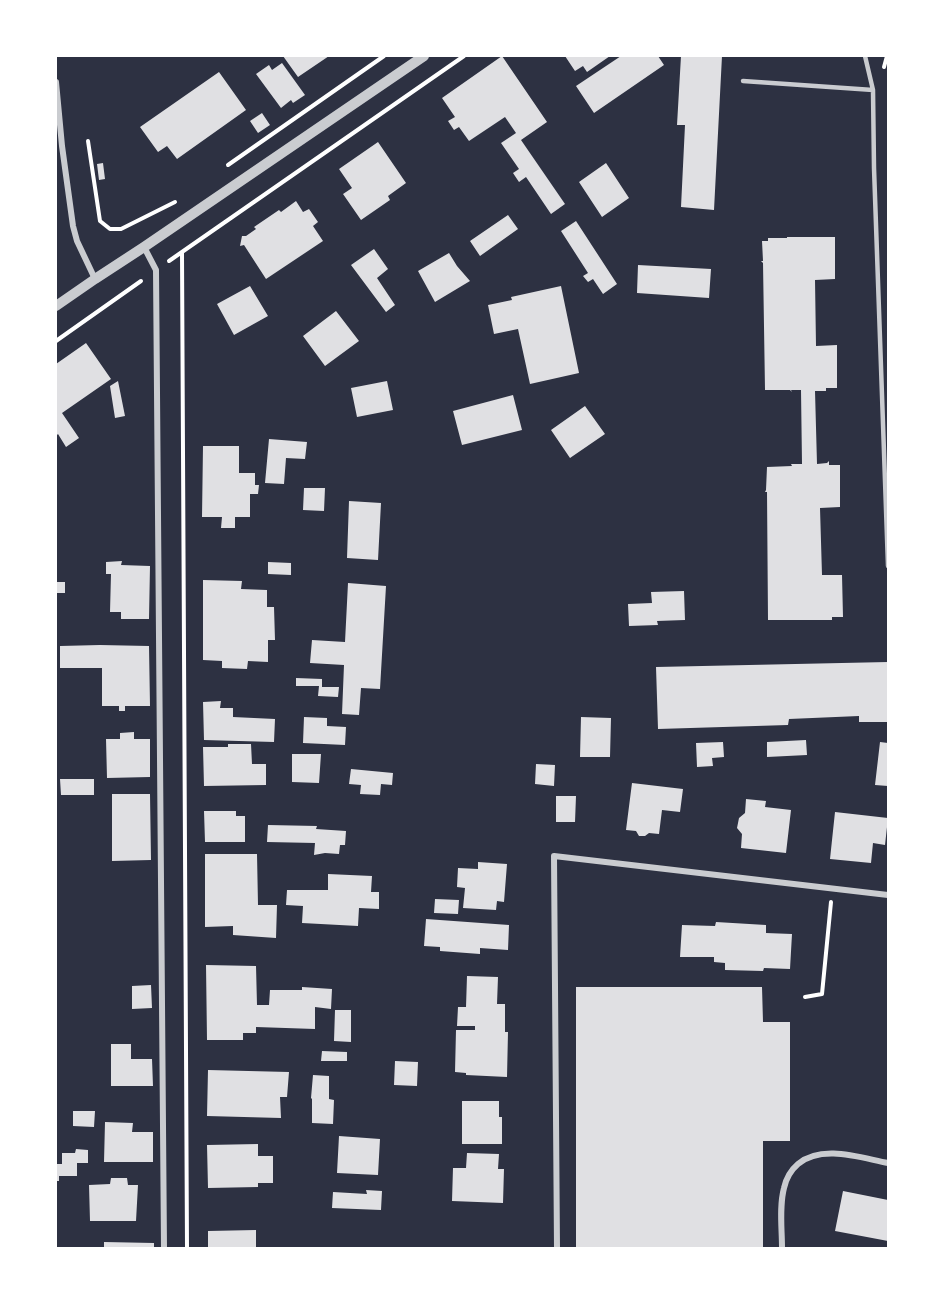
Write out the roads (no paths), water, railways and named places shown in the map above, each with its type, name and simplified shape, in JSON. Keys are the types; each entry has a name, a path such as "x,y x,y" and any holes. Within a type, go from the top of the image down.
{"street":[{"path":"56,306 423,56"},
{"path":"56,82 60,132 73,226 77,241 95,279"},
{"path":"56,142 60,132"},
{"path":"144,248 156,270 164,1248"},
{"path":"557,1248 554,856 888,896"},
{"path":"782,1248 784,1187 794,1168 813,1156 825,1153 888,1163"}],"lane":[{"path":"865,56 873,90 888,566"},
{"path":"743,81 873,90"}]}
